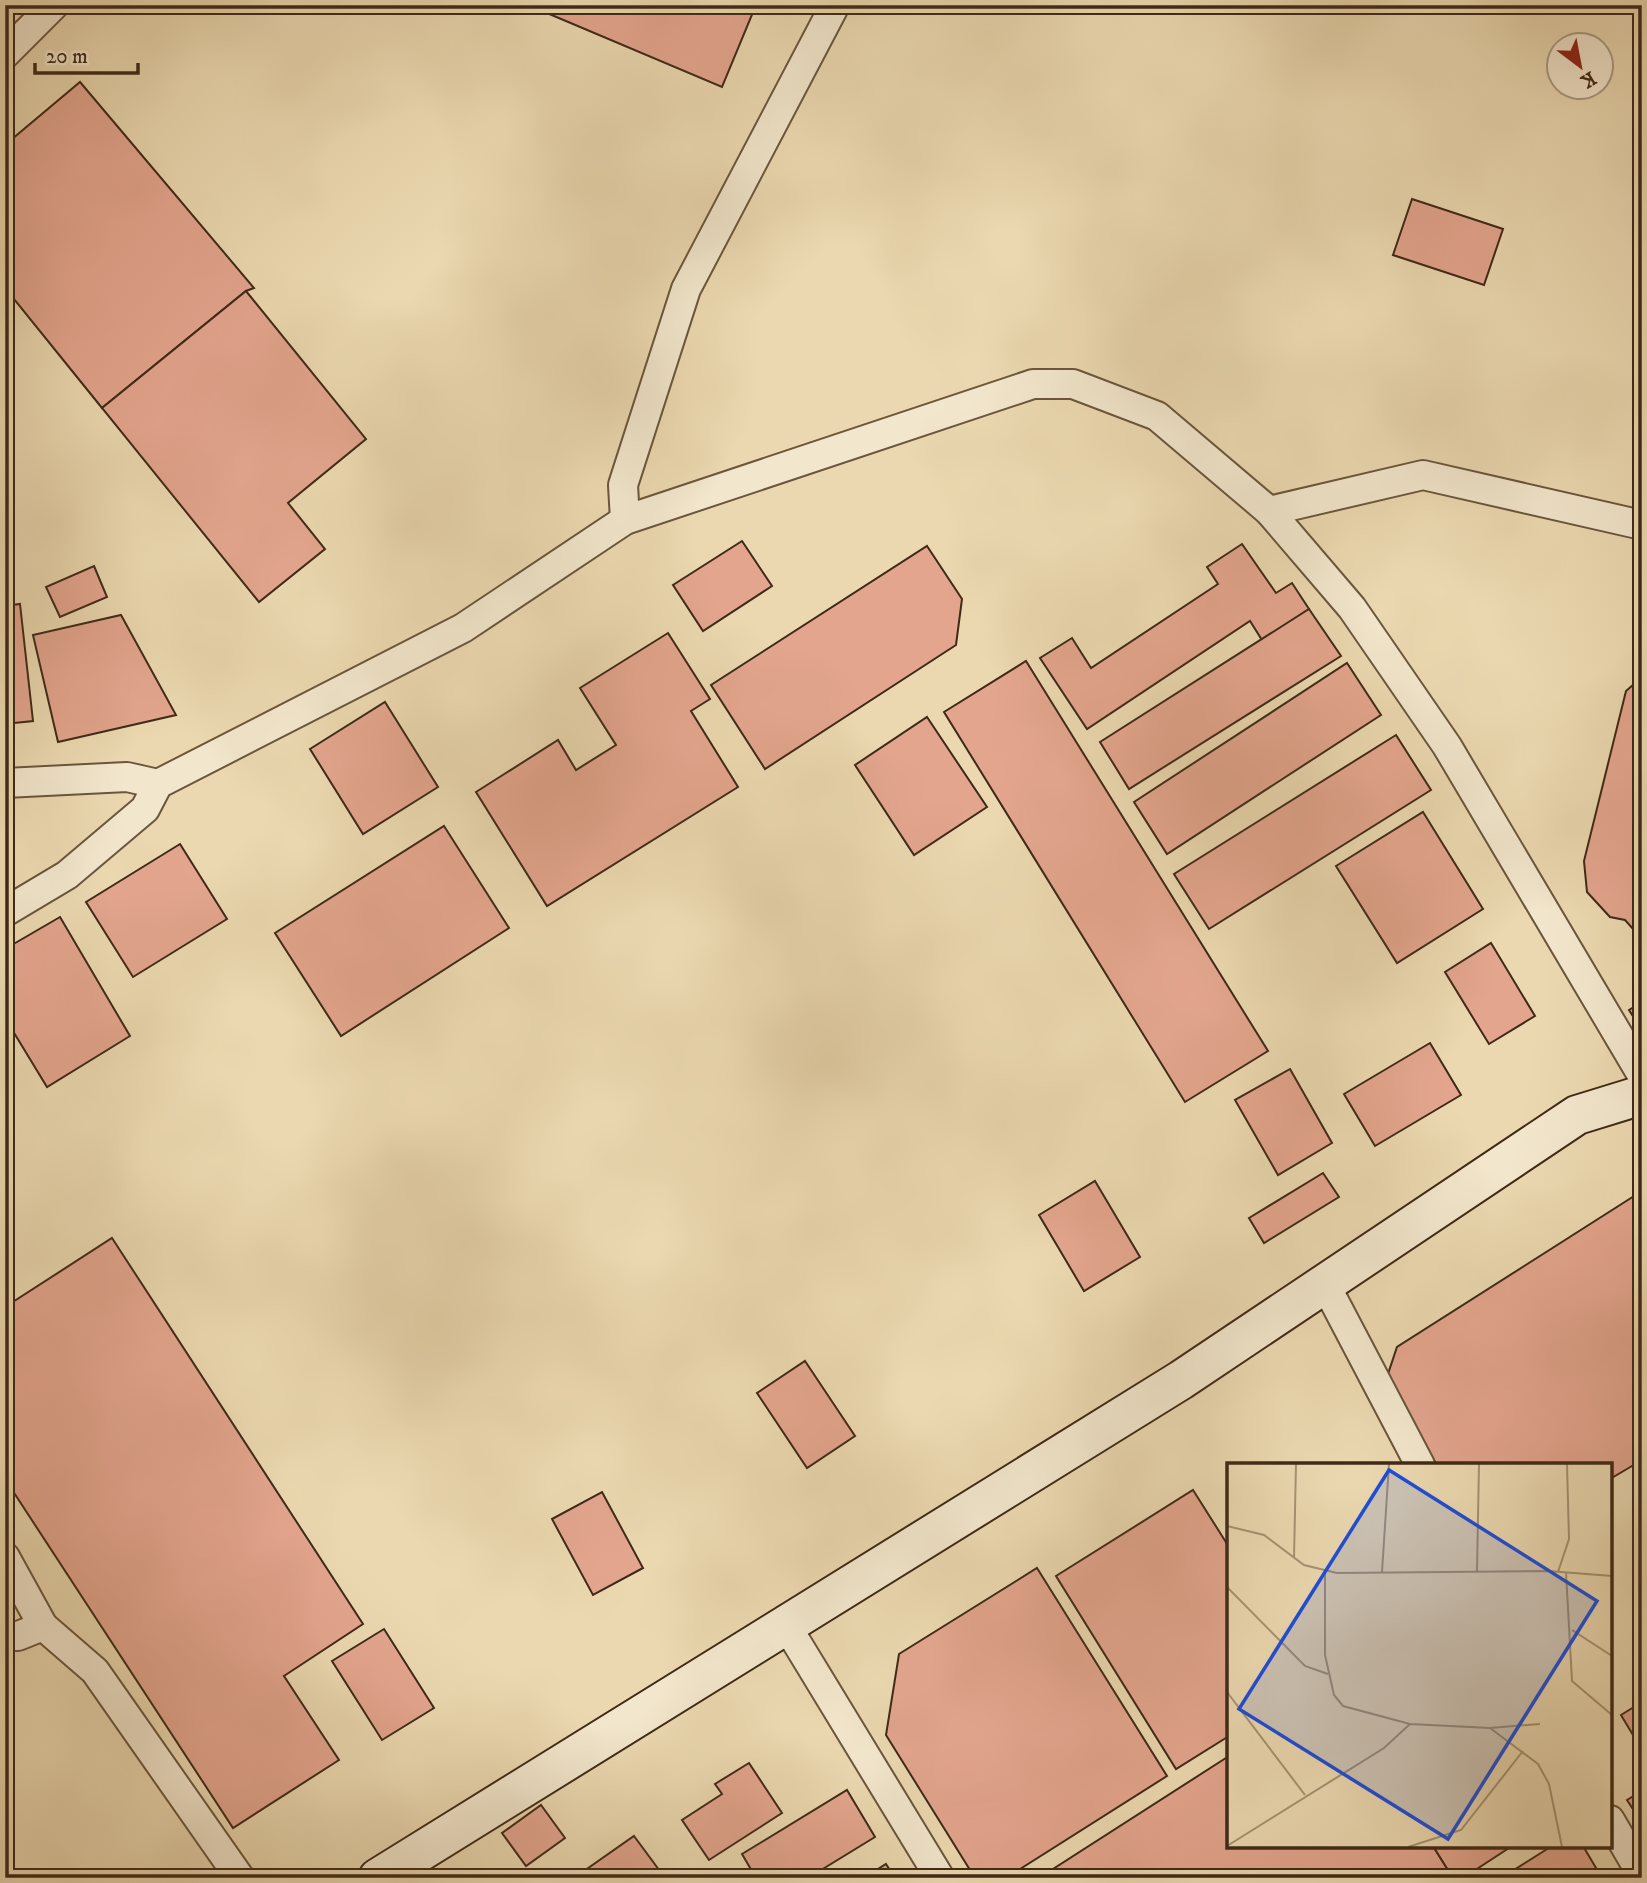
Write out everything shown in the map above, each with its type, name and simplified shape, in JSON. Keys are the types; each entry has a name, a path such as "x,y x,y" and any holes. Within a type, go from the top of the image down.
{"street":[{"path":"5,54 54,5"},
{"path":"625,520 623,485 686,289 835,5"},
{"path":"5,912 67,875 145,809 158,784 463,628 625,520 1033,384 1073,384 1157,416 1269,511 1352,608 1447,746 1642,1075"},
{"path":"1269,511 1423,475 1642,525"},
{"path":"5,783 127,777 158,784"},
{"path":"378,1878 1181,1380 1577,1115 1642,1095"},
{"path":"1325,1284 1419,1463"},
{"path":"5,1558 43,1626 95,1671 240,1878"},
{"path":"786,1625 940,1878"},
{"path":"5,1636 18,1636 43,1626"},
{"path":"1612,1823 1642,1874"}],"building":[{"path":"528,5 756,5 722,87"},
{"path":"80,82 254,288 246,291 102,408 5,288 5,145"},
{"path":"1412,199 1503,229 1484,285 1393,255"},
{"path":"246,291 366,439 288,503 325,549 259,602 102,408"},
{"path":"742,541 772,586 703,631 673,585"},
{"path":"1242,544 1276,593 1292,583 1309,609 1262,640 1250,621 1087,729 1040,658 1072,638 1091,668 1218,584 1207,567"},
{"path":"927,546 962,599 956,645 765,769 711,685"},
{"path":"94,566 107,597 60,617 46,587"},
{"path":"20,604 33,721 5,724 5,606"},
{"path":"1309,609 1341,656 1129,789 1100,742"},
{"path":"121,615 176,715 58,742 33,635"},
{"path":"668,633 710,699 691,711 738,787 547,906 476,792 558,740 576,770 616,745 580,688"},
{"path":"1026,661 1268,1051 1185,1102 944,712"},
{"path":"1347,663 1381,715 1167,854 1134,802"},
{"path":"1642,677 1642,939 1625,920 1610,917 1587,892 1584,861 1626,691"},
{"path":"385,702 438,787 363,834 310,749"},
{"path":"927,717 987,807 914,855 855,765"},
{"path":"1396,735 1431,790 1209,929 1174,874"},
{"path":"1423,812 1483,909 1397,963 1336,866"},
{"path":"444,826 509,928 341,1036 275,933"},
{"path":"180,844 227,919 133,977 86,902"},
{"path":"60,917 130,1036 47,1087 5,1018 5,949"},
{"path":"1491,943 1535,1016 1489,1044 1445,972"},
{"path":"1642,1002 1642,1018 1636,1021 1629,1010"},
{"path":"1430,1043 1461,1095 1375,1146 1344,1094"},
{"path":"1290,1069 1332,1143 1278,1175 1235,1100"},
{"path":"1323,1173 1339,1197 1264,1243 1249,1218"},
{"path":"1095,1181 1140,1257 1084,1291 1039,1215"},
{"path":"1642,1191 1642,1460 1612,1478 1612,1463 1436,1463 1386,1380 1397,1347"},
{"path":"112,1238 363,1624 284,1676 339,1760 233,1828 5,1479 5,1307"},
{"path":"805,1361 855,1436 807,1468 757,1393"},
{"path":"1193,1490 1227,1544 1227,1737 1176,1769 1056,1576"},
{"path":"602,1492 643,1568 593,1595 552,1519"},
{"path":"1037,1568 1167,1776 1006,1878 975,1878 886,1735 899,1654"},
{"path":"384,1629 434,1708 382,1740 332,1661"},
{"path":"1642,1702 1642,1750 1621,1715"},
{"path":"1227,1757 1227,1848 1434,1848 1453,1878 1039,1878"},
{"path":"749,1763 782,1813 709,1860 682,1820 722,1794 715,1784"},
{"path":"847,1790 875,1837 808,1878 756,1878 742,1854"},
{"path":"1642,1791 1642,1823 1627,1800"},
{"path":"541,1805 565,1838 526,1866 502,1833"},
{"path":"634,1836 665,1878 574,1878"},
{"path":"1434,1848 1509,1848 1463,1878 1453,1878"},
{"path":"1549,1848 1584,1848 1602,1878 1501,1878"},
{"path":"886,1864 895,1878 864,1878"}]}
